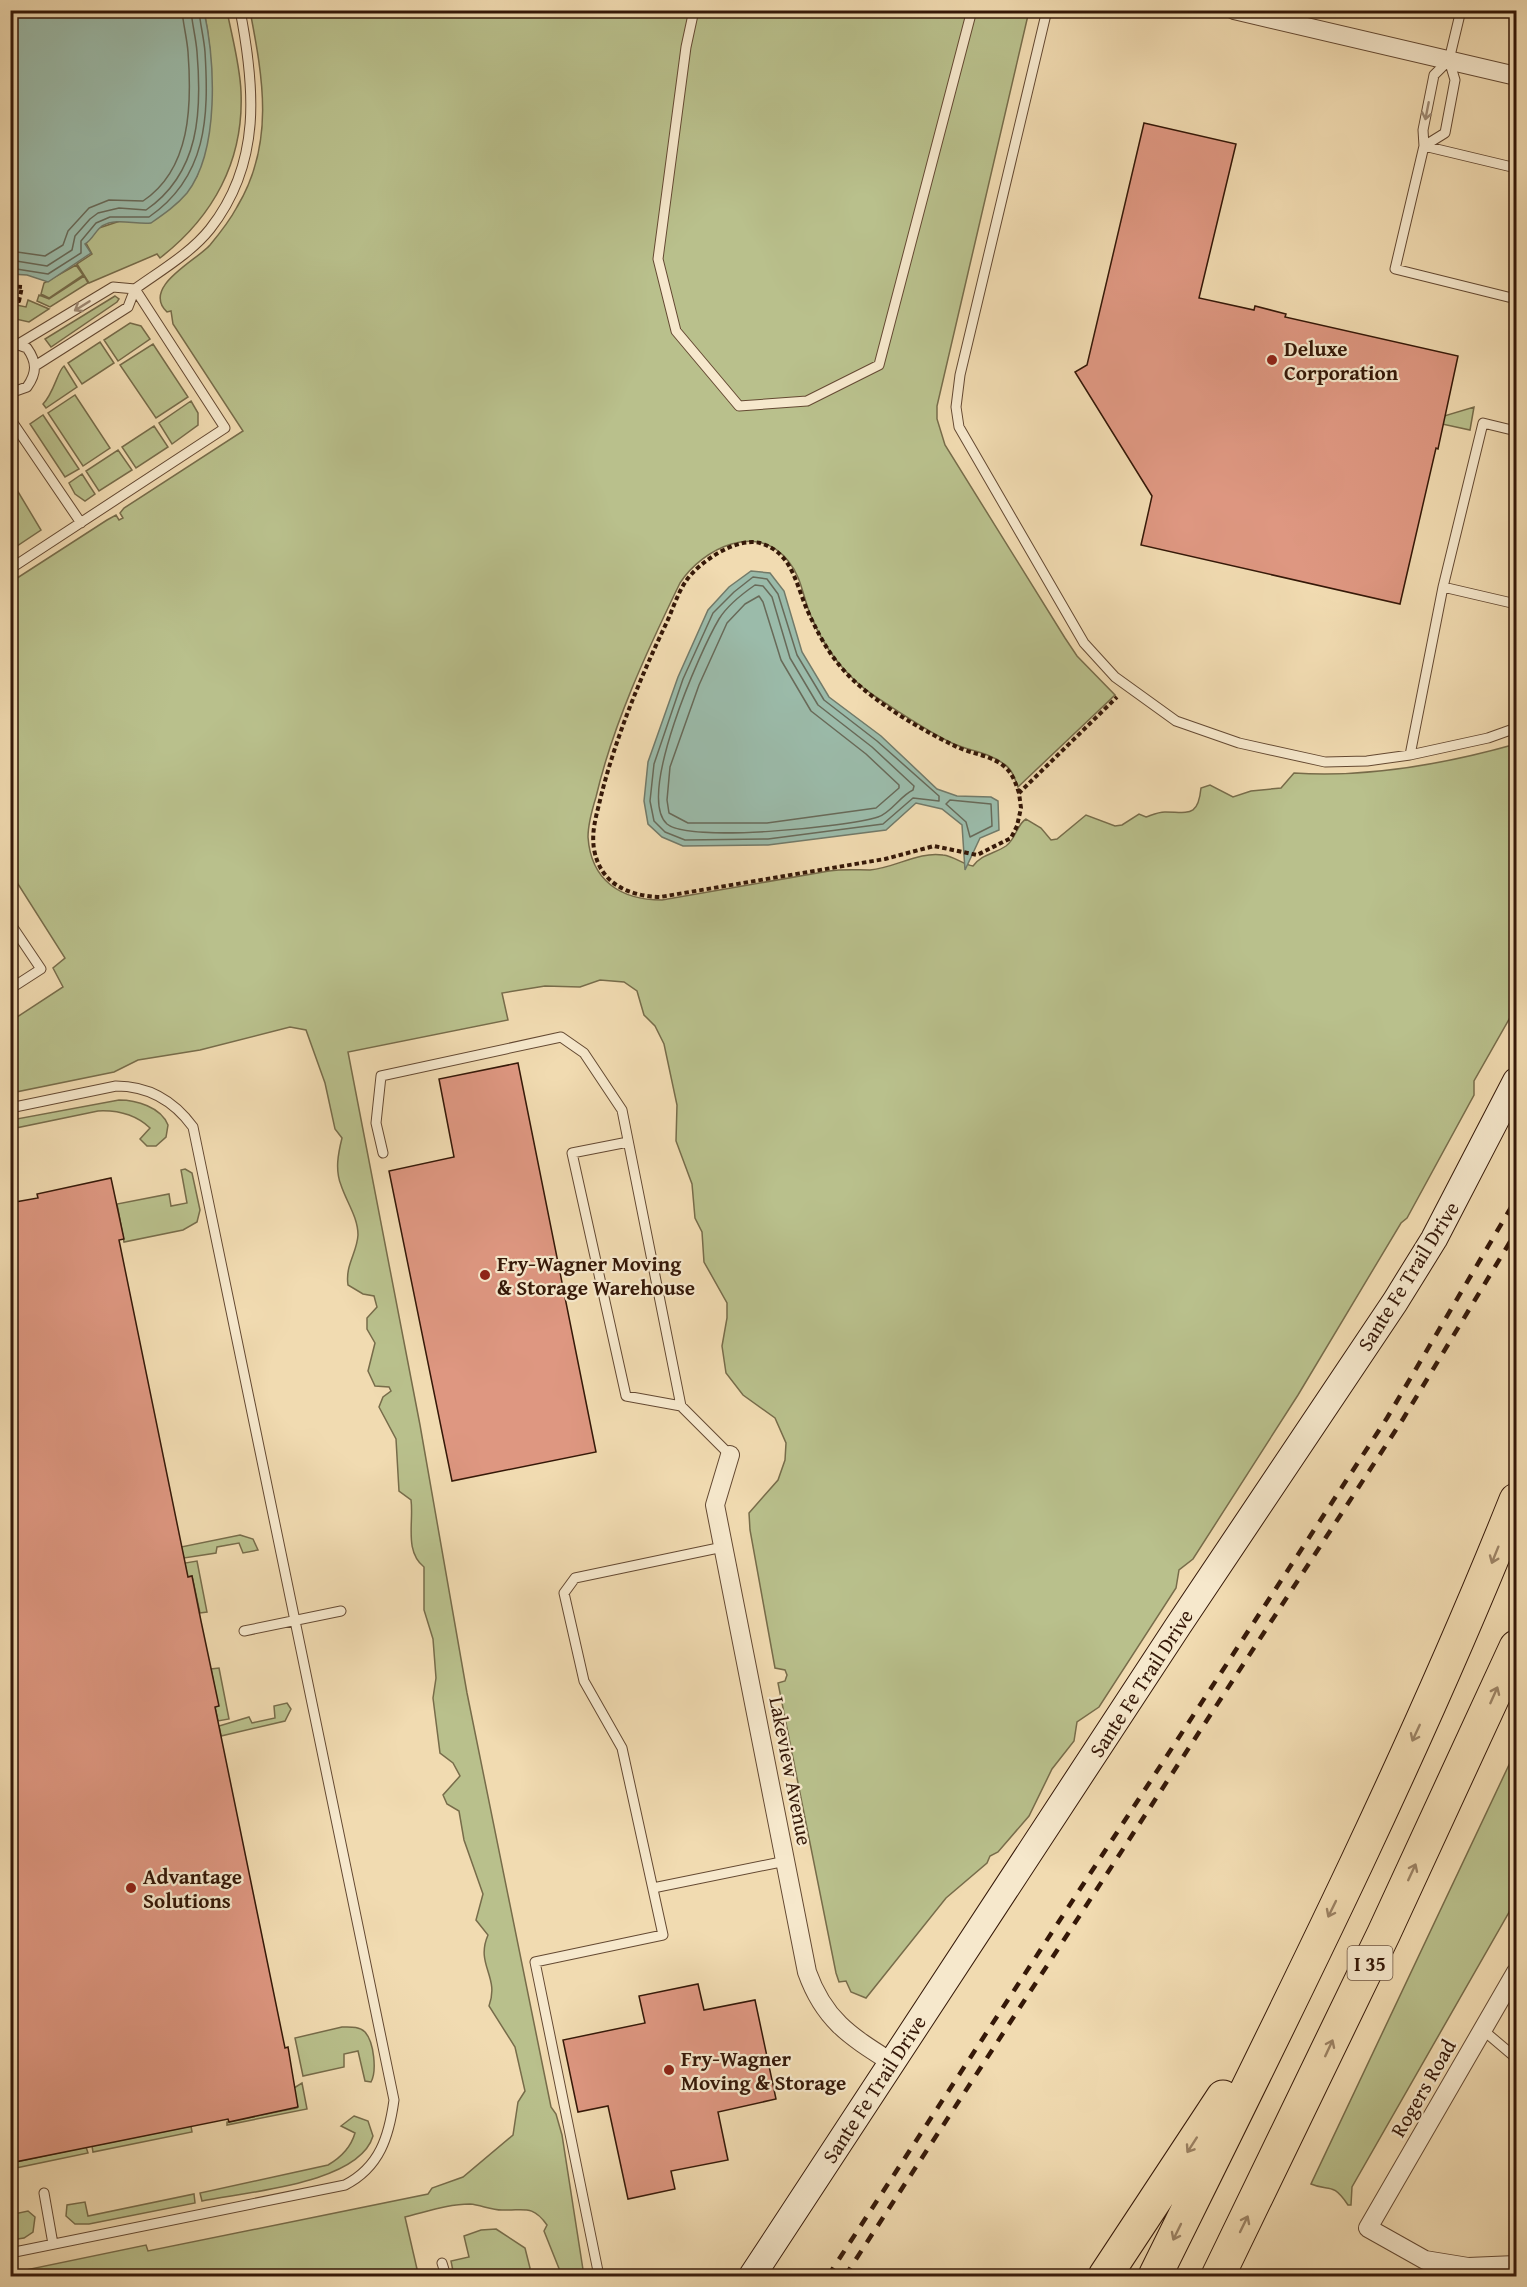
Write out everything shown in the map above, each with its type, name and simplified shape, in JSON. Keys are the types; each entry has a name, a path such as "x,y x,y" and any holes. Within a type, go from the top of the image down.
{"highway":[{"name":"I 35","path":"1155,2277 1294,1991 1469,1618 1516,1500"},
{"name":"I 35","path":"1218,2277 1384,1933 1516,1647"},
{"path":"1105,2277 1294,1991"}],"main road":[{"name":"Sante Fe Trail Drive","path":"752,2277 891,2062 1395,1302 1434,1239 1516,1081"}],"street":[{"path":"1234,10 1516,76"},
{"name":"Lakeview Avenue","path":"730,1455 715,1505 807,1972 815,1995 829,2016 847,2034 891,2062"},
{"name":"Rogers Road","path":"1516,1972 1368,2228 1425,2260 1468,2267 1516,2265"}],"lane":[{"path":"35,366 128,307 135,289 210,230 238,179 250,135 252,96 240,10"},
{"path":"694,10 686,47 658,259 676,331 739,406 807,401 879,365 972,10"},
{"path":"1047,10 960,375 956,407 959,427 1084,643 1115,677 1152,706 1176,721 1280,754 1325,762 1347,763 1410,755 1488,738 1516,728"},
{"path":"1424,146 1445,134 1455,80 1449,60 1461,10"},
{"path":"1449,60 1434,75 1423,130 1424,146 1395,269 1516,299"},
{"path":"1424,146 1516,168"},
{"path":"81,523 11,420 11,393 27,387 32,380 35,366 33,355 15,343 113,287 135,289"},
{"path":"10,569 225,428 135,289"},
{"path":"1410,755 1443,587 1483,423 1516,431"},
{"path":"1443,587 1516,604"},
{"path":"10,922 41,969 10,989"},
{"path":"383,1153 376,1123 381,1076 561,1037 584,1053 622,1110 681,1406 730,1455"},
{"path":"10,1108 116,1086 129,1086 160,1096 172,1103 193,1127 394,2100 388,2138 380,2154 357,2179 333,2189 10,2253"},
{"path":"628,1142 572,1154 626,1396 681,1406"},
{"path":"599,2277 535,1962 663,1935 622,1748 584,1682 564,1593 575,1578 723,1547"},
{"path":"244,1631 341,1611"},
{"path":"653,1888 786,1861"},
{"path":"1483,2030 1516,2058"},
{"path":"44,2193 53,2244"},
{"path":"442,2263 446,2277"}],"path":[{"path":"10,286 22,287 19,301 10,300"},
{"path":"740,543 758,543 772,549 787,562 796,577 808,613 840,670 867,692 933,735 1007,768 1019,793 1021,808 1017,826 1011,838 977,855 934,846 885,859 660,897 627,892 611,882 601,869 594,851 592,831 612,753 643,674 686,581 699,566 740,543"},
{"path":"1019,793 1117,697"}],"green space":[{"path":"204,11 227,11 240,82 241,117 237,141 222,186 210,206 195,224 160,258 157,254 89,283 77,264 92,254 86,243 99,228 120,221 197,176 207,136 211,94 210,53"},
{"path":"250,11 1029,11 937,406 937,419 945,445 1065,638 1077,656 1115,695 1018,787 1013,774 998,760 954,744 914,722 855,681 823,640 811,616 797,575 789,562 776,550 762,543 747,541 716,550 690,570 680,583 643,661 621,715 603,770 589,827 590,852 602,876 621,892 647,899 662,900 829,871 879,869 916,857 934,854 954,858 973,866 980,859 1006,846 1012,840 1020,824 1026,819 1041,828 1051,840 1057,839 1086,815 1115,826 1122,825 1139,814 1146,817 1162,812 1190,811 1194,809 1200,798 1201,788 1210,785 1233,797 1251,791 1281,788 1294,773 1350,773 1406,768 1462,758 1516,744 1516,1007 1474,1081 1474,1095 1407,1218 1401,1223 1298,1395 1193,1559 1179,1570 1176,1588 1099,1707 1077,1722 1074,1741 1052,1769 1029,1816 998,1852 990,1856 987,1863 946,1898 866,1998 851,1992 846,1981 839,1982 836,1973 778,1683 785,1681 787,1675 785,1670 775,1668 750,1530 749,1513 778,1480 785,1460 786,1443 775,1418 743,1395 726,1373 722,1346 727,1303 704,1262 702,1232 695,1218 692,1184 676,1141 677,1105 664,1044 655,1026 644,1015 637,991 624,982 600,980 580,987 545,986 502,993 508,1020 348,1052 420,1425 467,1693 551,2107 556,2114 562,2135 584,2276 562,2276 544,2231 547,2225 532,2211 498,2210 462,2204 405,2217 417,2269 425,2276 11,2276 11,2273 146,2245 148,2251 428,2194 432,2188 463,2177 513,2135 518,2102 525,2091 515,2047 489,2006 492,1986 484,1955 488,1935 476,1920 483,1894 464,1840 459,1811 447,1804 443,1795 460,1776 453,1763 440,1753 433,1698 436,1678 433,1639 424,1610 424,1567 414,1553 412,1545 411,1500 399,1491 396,1439 379,1407 383,1397 391,1391 389,1387 375,1386 368,1371 375,1343 367,1329 367,1318 377,1307 374,1296 363,1294 348,1285 348,1271 357,1241 357,1228 338,1174 338,1156 342,1138 335,1129 325,1083 306,1030 290,1027 200,1050 138,1060 114,1072 11,1093 11,1021 63,987 53,968 65,958 11,873 11,582 107,520 116,515 119,520 123,518 120,513 124,508 243,431 173,324 171,311 167,312 161,303 161,293 165,284 210,245 225,226 249,183 257,159 263,110 262,86"},
{"path":"76,265 83,275 49,298 41,294 44,283"},
{"path":"84,276 88,283 50,307 37,301 39,295 49,299"},
{"path":"115,296 119,299 117,302 51,347 45,339"},
{"path":"28,300 49,309 29,322 11,318 11,304 26,307"},
{"path":"130,323 141,326 150,339 118,361 104,340"},
{"path":"100,342 114,363 82,384 68,363"},
{"path":"153,344 188,397 156,418 120,365"},
{"path":"64,366 77,387 46,408 43,404"},
{"path":"75,395 110,448 83,466 48,413"},
{"path":"191,401 198,413 198,425 172,444 159,423"},
{"path":"1474,407 1470,430 1442,424 1444,416"},
{"path":"43,415 79,469 65,477 30,424"},
{"path":"154,426 168,447 136,468 122,447"},
{"path":"118,450 132,470 99,491 86,471"},
{"path":"82,474 95,494 85,501 75,494 69,483"},
{"path":"11,480 41,530 10,550"},
{"path":"119,1100 133,1101 154,1109 168,1125 166,1137 156,1146 147,1146 140,1139 150,1128 144,1123 119,1112 105,1111 11,1129 11,1120"},
{"path":"185,1169 192,1173 200,1210 197,1222 183,1230 124,1242 117,1204 169,1194 171,1206 187,1203 181,1170"},
{"path":"240,1535 253,1539 258,1550 243,1553 239,1543 217,1547 216,1553 184,1558 181,1547"},
{"path":"197,1561 207,1612 200,1613 192,1576 187,1577 185,1563"},
{"path":"219,1668 229,1719 218,1721 215,1707 218,1706 211,1669"},
{"path":"287,1703 291,1709 285,1721 221,1736 219,1726 249,1717 252,1723 275,1718 274,1706"},
{"path":"1516,1750 1516,1900 1352,2187 1351,2205 1348,2205 1334,2190 1311,2184"},
{"path":"342,2027 360,2029 368,2037 374,2064 371,2082 365,2081 358,2051 344,2054 344,2067 303,2076 295,2038"},
{"path":"302,2083 307,2109 227,2125 227,2122 297,2108 294,2088"},
{"path":"354,2116 368,2121 373,2136 363,2152 346,2165 298,2183 202,2201 200,2193 328,2165 351,2143 355,2133 341,2126"},
{"path":"191,2126 192,2132 93,2152 92,2146"},
{"path":"86,2147 88,2153 11,2169 11,2163"},
{"path":"194,2194 195,2203 89,2224 75,2224 66,2216 67,2205 85,2202 88,2216"},
{"path":"28,2211 35,2217 33,2232 24,2238 11,2240 11,2231 16,2229 14,2214"},
{"path":"496,2229 525,2248 530,2268 527,2275 501,2272 499,2276 454,2276 451,2261 469,2257 464,2236 481,2230"}],"water":[{"path":"10,11 204,11 208,31 212,79 210,130 198,175 187,193 151,223 114,222 102,226 85,244 91,253 48,282 27,275 11,274"},
{"path":"751,571 770,573 784,591 802,652 829,697 881,736 937,789 957,796 991,797 998,801 999,830 980,838 965,870 962,825 942,809 916,803 886,830 768,845 683,846 662,837 648,824 644,801 648,762 678,677 708,610 729,587"}],"building":[{"name":"Deluxe Corporation","path":"1144,123 1236,144 1199,298 1254,310 1255,306 1286,314 1285,317 1458,356 1400,604 1141,545 1152,496 1075,372 1087,365"},
{"name":"Fry-Wagner Moving & Storage Warehouse","path":"518,1063 596,1452 452,1481 389,1171 454,1157 439,1079"},
{"name":"Advantage Solutions","path":"111,1178 124,1239 119,1240 188,1577 192,1576 219,1706 215,1707 285,2048 288,2047 298,2107 10,2163 10,1203 38,1198 37,1194"},
{"name":"Fry-Wagner Moving & Storage","path":"698,1984 704,2010 755,2000 776,2099 718,2112 728,2160 671,2171 675,2189 628,2199 608,2106 578,2112 563,2040 645,2023 639,1996"}],"railway":[{"path":"828,2276 1387,1418 1516,1199"},
{"path":"845,2276 1403,1419 1516,1232"}],"place":[{"name":"Deluxe Corporation","path":"1272,360"},
{"name":"Fry-Wagner Moving & Storage Warehouse","path":"485,1275"},
{"name":"Advantage Solutions","path":"131,1888"},
{"name":"Fry-Wagner Moving & Storage","path":"669,2070"}]}
